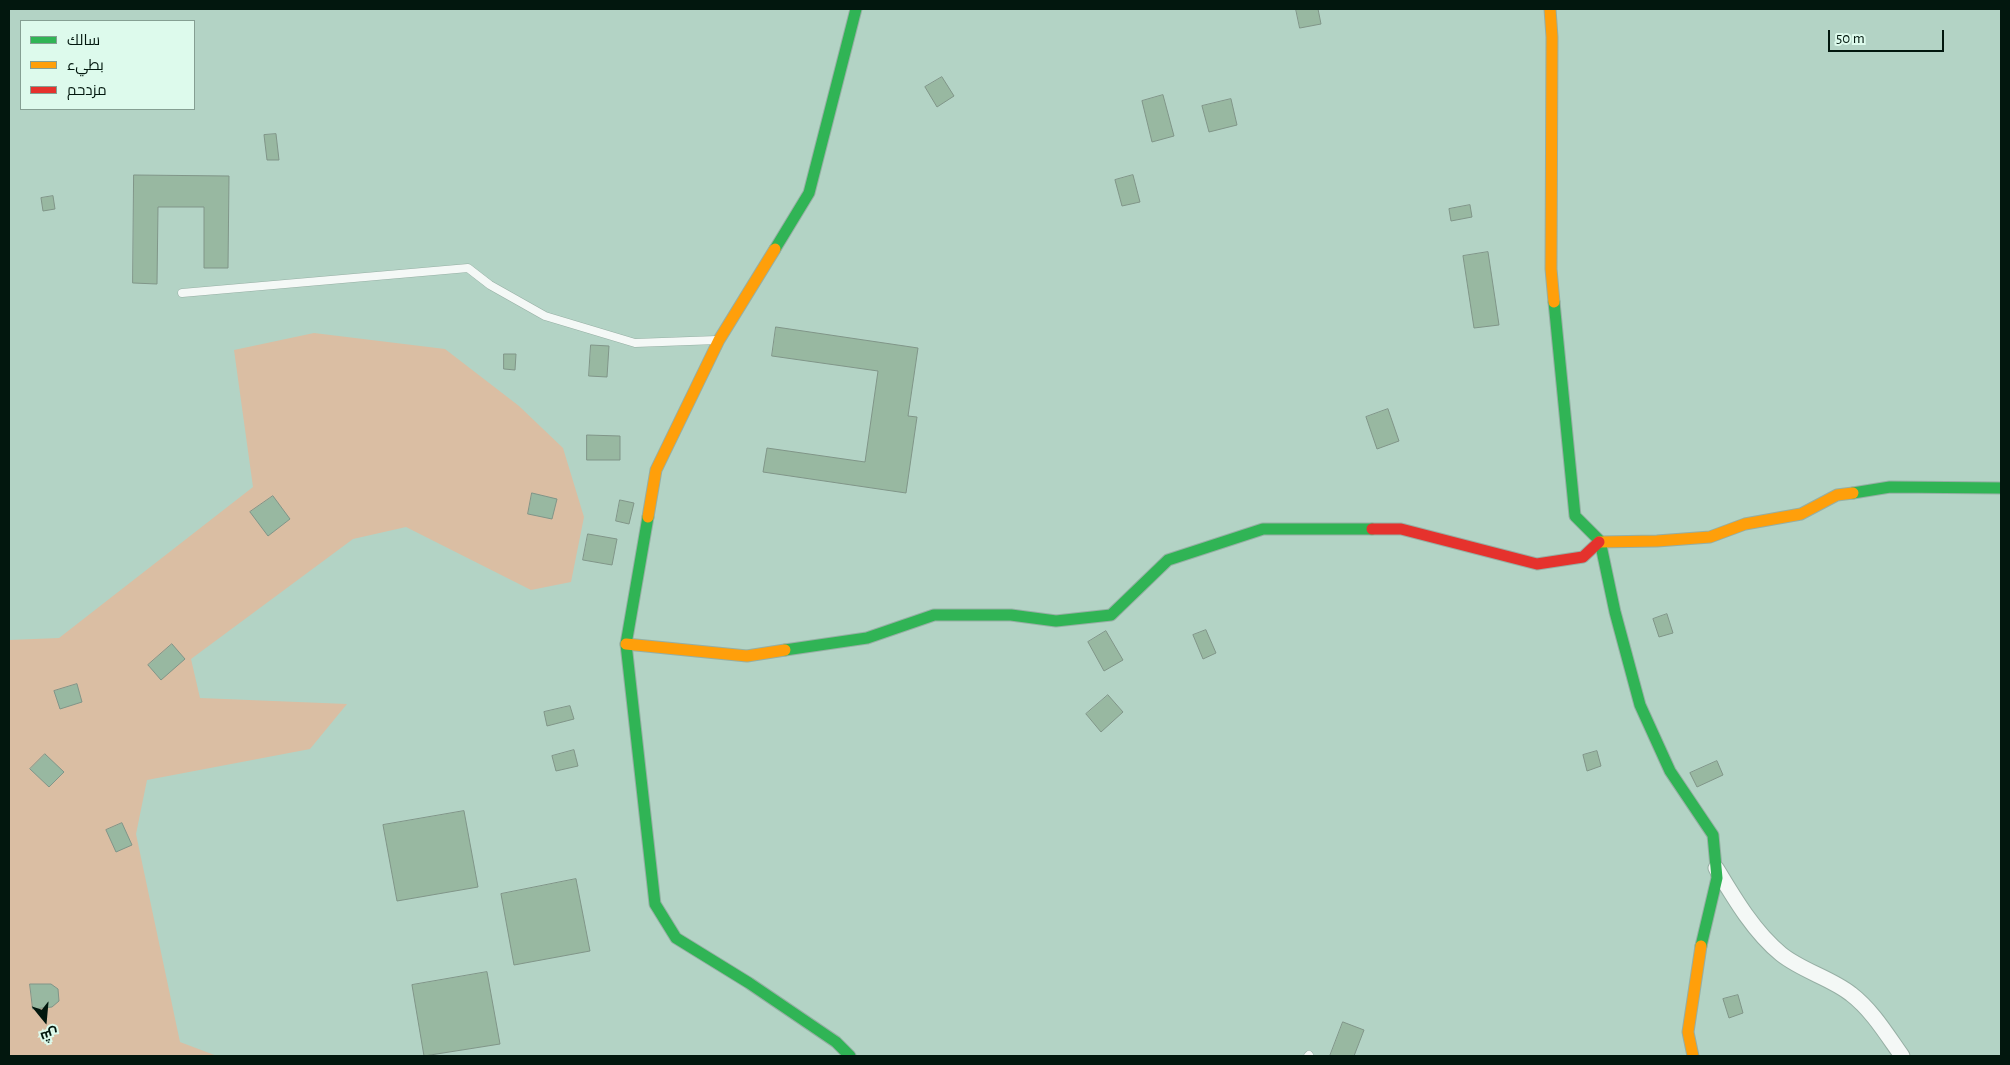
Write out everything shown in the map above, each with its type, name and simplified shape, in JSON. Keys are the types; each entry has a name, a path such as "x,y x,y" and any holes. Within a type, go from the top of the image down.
{"street":[{"path":"850,1056 827,1036 749,982 676,938 655,904 637,758 626,644 656,470 719,340 809,192 856,9"},
{"path":"1550,9 1552,37 1551,269 1575,516 1600,541 1615,612 1640,705 1670,771 1712,835 1717,878 1701,942 1688,1032 1693,1056"},
{"path":"626,644 747,656 867,638 934,615 1011,615 1056,621 1111,615 1168,560 1263,529 1401,528 1537,564 1583,557 1600,541 1710,537 1745,524 1801,514 1838,495 1890,487 2001,488"},
{"path":"1716,868 1735,900 1780,954 1818,977 1850,993 1868,1010 1902,1056"},
{"path":"827,1036 834,1056"}],"lane":[{"path":"182,293 468,268 490,285 545,316 635,343 719,340"}],"shaded area":[{"path":"314,333 445,349 519,406 563,448 584,517 571,582 531,590 406,527 353,539 191,659 200,698 347,704 310,749 147,780 136,834 180,1042 217,1056 9,1056 9,640 59,638 253,487 234,350"}],"building":[{"path":"1296,9 1318,9 1321,24 1300,28"},
{"path":"942,77 954,96 937,107 925,87"},
{"path":"1163,95 1174,136 1152,142 1142,101"},
{"path":"1231,99 1237,125 1209,132 1202,106"},
{"path":"276,134 279,160 267,160 264,135"},
{"path":"134,175 229,176 228,268 204,268 204,207 158,207 157,284 133,283"},
{"path":"1133,175 1140,202 1122,206 1115,180"},
{"path":"53,196 55,209 43,211 41,198"},
{"path":"1470,205 1472,217 1451,221 1449,209"},
{"path":"1488,252 1499,325 1474,328 1463,256"},
{"path":"776,327 918,348 908,416 917,417 906,493 763,472 767,448 865,462 878,371 772,356"},
{"path":"591,345 609,346 607,377 589,376"},
{"path":"504,354 516,354 515,370 504,369"},
{"path":"1388,409 1399,441 1377,449 1366,417"},
{"path":"587,435 620,436 620,460 587,460"},
{"path":"532,493 557,499 552,519 528,514"},
{"path":"273,496 290,519 268,536 250,512"},
{"path":"620,500 634,503 629,524 616,521"},
{"path":"588,534 617,539 612,565 583,560"},
{"path":"1667,614 1673,633 1659,637 1653,619"},
{"path":"1206,630 1216,653 1203,659 1193,635"},
{"path":"1106,631 1123,660 1104,671 1088,642"},
{"path":"172,644 185,659 161,680 148,665"},
{"path":"77,684 82,702 60,709 54,691"},
{"path":"1108,695 1123,712 1101,732 1086,714"},
{"path":"570,706 574,719 547,726 544,712"},
{"path":"574,750 578,766 556,771 552,756"},
{"path":"1597,751 1601,766 1587,771 1583,755"},
{"path":"45,754 64,772 49,787 30,769"},
{"path":"1717,761 1723,775 1697,787 1690,773"},
{"path":"464,811 478,887 397,901 383,825"},
{"path":"122,823 132,845 116,852 106,830"},
{"path":"576,879 590,951 514,965 501,894"},
{"path":"487,972 500,1044 424,1056 412,985"},
{"path":"30,984 51,984 58,989 59,1001 52,1007 33,1009"},
{"path":"1738,995 1743,1013 1729,1018 1723,999"},
{"path":"1343,1022 1364,1030 1354,1056 1330,1056"}],"traffic: fast":[{"path":"775,249 809,193 856,9"},
{"path":"1554,302 1575,516 1600,541 1615,612 1640,705 1670,771 1713,835 1717,878 1701,946"},
{"path":"1853,493 1890,487 2001,488"},
{"path":"648,517 626,644 655,904 676,938 749,983 836,1042 850,1056"},
{"path":"785,650 867,638 934,615 1011,615 1056,621 1111,615 1168,560 1263,529 1372,529"}],"traffic: slow":[{"path":"1550,9 1552,37 1551,269 1554,302"},
{"path":"648,517 656,470 719,340 775,249"},
{"path":"1599,542 1657,541 1710,537 1745,524 1801,514 1837,495 1853,493"},
{"path":"626,644 747,656 785,650"},
{"path":"1693,1056 1688,1032 1701,946"}],"traffic: jam":[{"path":"1372,529 1401,529 1537,564 1583,557 1599,542"}]}
